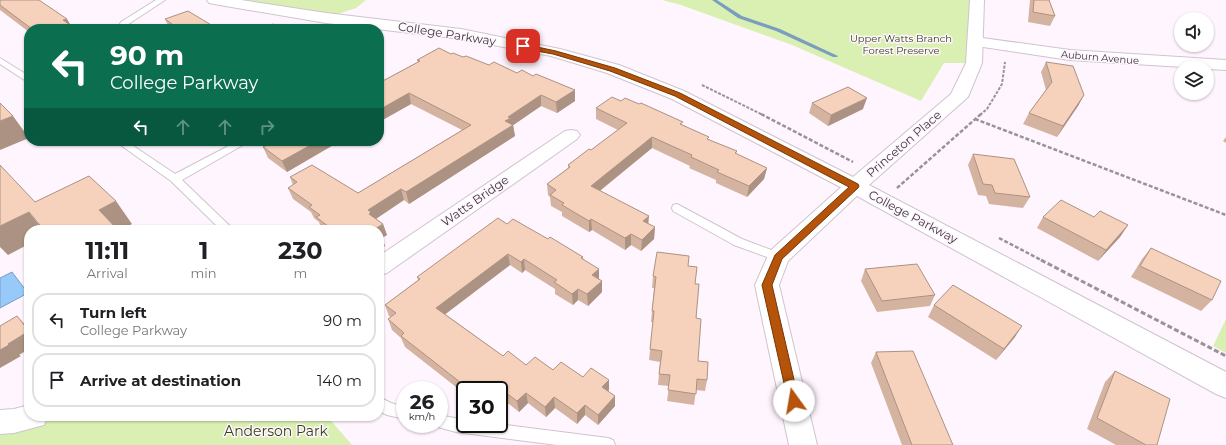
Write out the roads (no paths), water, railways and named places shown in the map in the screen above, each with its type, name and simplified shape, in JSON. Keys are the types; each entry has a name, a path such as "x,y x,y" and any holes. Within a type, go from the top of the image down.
{"street":[{"name":"College Parkway","path":"214,0 326,18 377,24"},
{"name":"Princeton Place","path":"803,445 767,285 778,257 855,186 959,97 974,63 976,0"},
{"name":"College Parkway","path":"384,25 461,34 554,52 612,69 678,95 855,186 1226,386"},
{"name":"Auburn Avenue","path":"975,42 1108,59 1226,65"},
{"name":"Watts Bridge","path":"384,264 571,134"},
{"path":"0,422 24,418"}],"lane":[{"path":"124,24 161,0"},
{"path":"0,60 24,77"},
{"path":"127,146 175,179 223,225"},
{"path":"175,179 228,146"},
{"path":"677,208 738,242 778,257"},
{"path":"384,407 396,411"},
{"path":"448,423 608,445"}],"water":[{"path":"12,272 24,288 24,295 0,308 0,278"}],"waterway":[{"path":"714,0 740,17 778,30 835,56"}],"park label":[{"name":"Upper Watts Branch Forest Preserve","path":"901,44"},
{"name":"Anderson Park","path":"276,431"}]}
